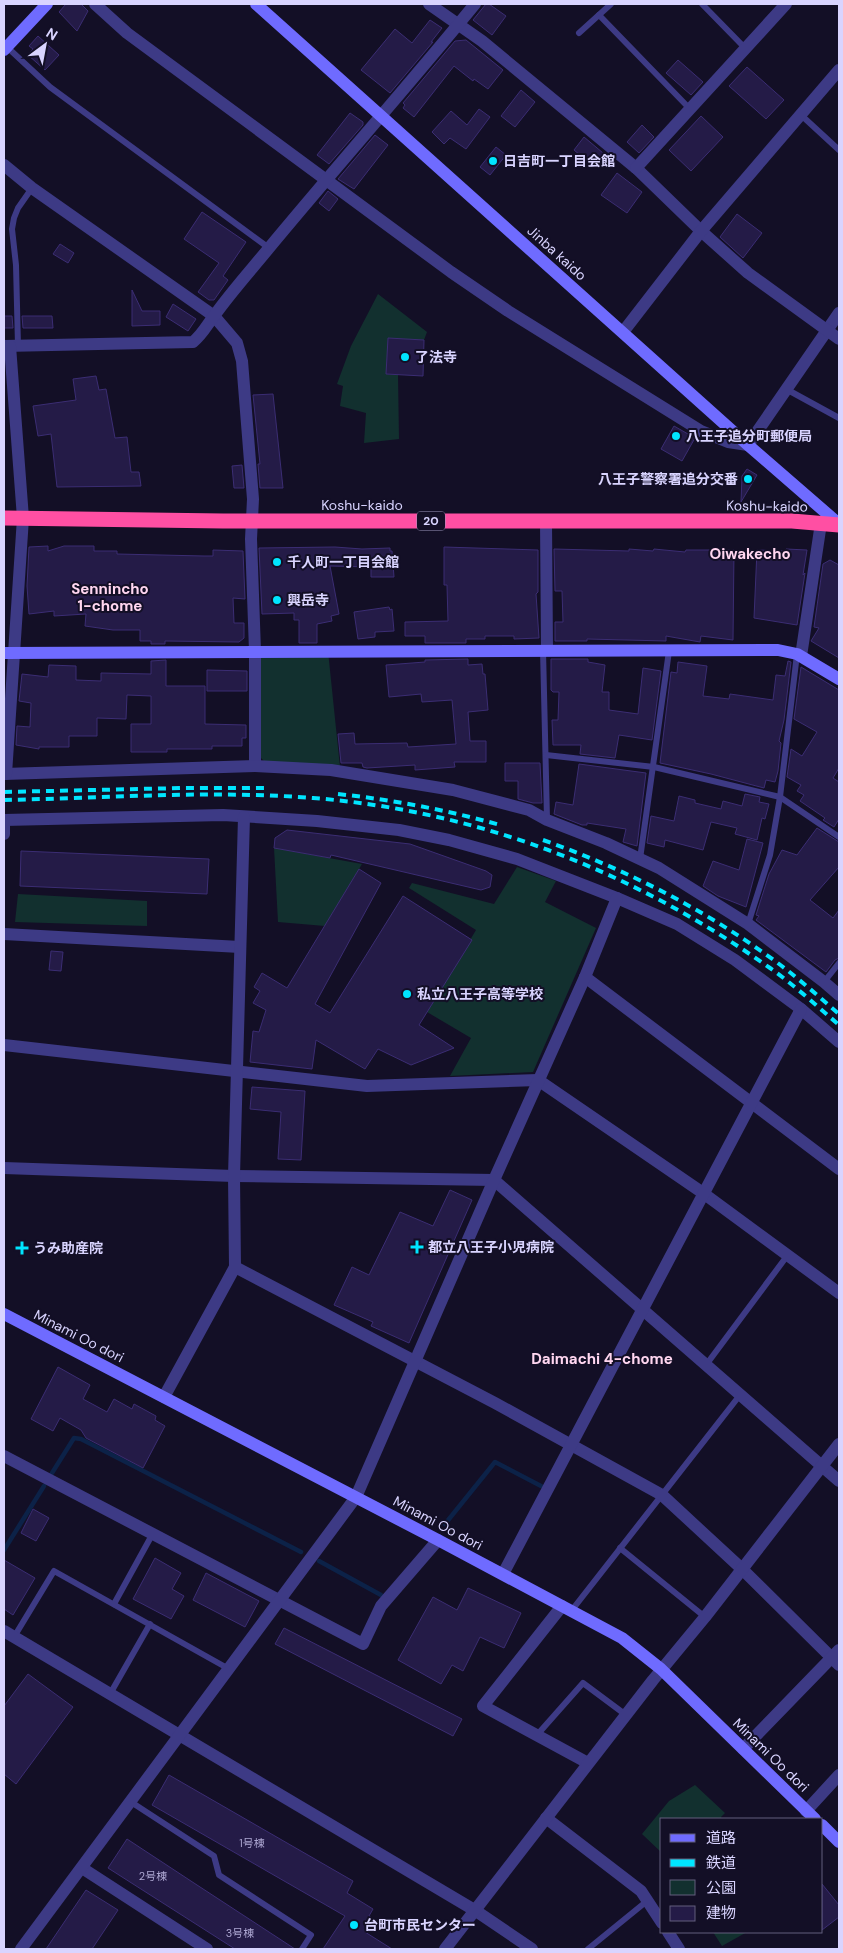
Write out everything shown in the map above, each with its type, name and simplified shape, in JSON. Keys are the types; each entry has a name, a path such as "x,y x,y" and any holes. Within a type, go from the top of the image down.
{"highway":[{"name":"Koshu-kaido","path":"4,518 792,522 839,524"}],"street":[{"path":"5,47 47,4"},
{"path":"95,4 127,33 450,272 508,311 702,431 728,442 748,444 785,388 839,313"},
{"name":"Jinba kaido","path":"256,4 839,524"},
{"path":"429,4 482,40 636,168 701,231 748,273 839,340"},
{"path":"475,4 269,248 214,316 200,337 193,342 10,346 24,518 9,653 5,774 255,766 332,770 453,790 529,810 547,820 606,843 640,859 703,895 748,924 839,995"},
{"path":"636,168 786,4"},
{"path":"623,332 701,231 839,70"},
{"path":"4,165 32,188 214,316 237,343 242,361 253,492 255,766"},
{"path":"545,650 546,521"},
{"path":"799,655 821,523"},
{"path":"9,653 778,650 799,655 839,679"},
{"path":"4,834 4,820 223,815 317,821 399,830 449,840 517,859 617,898 677,924 735,960 801,1009 839,1042"},
{"path":"164,1397 235,1268 234,1176 244,816"},
{"path":"21,1949 356,1497 538,1080 585,977 617,898"},
{"path":"4,934 240,947"},
{"path":"585,977 839,1169"},
{"path":"503,1574 801,1009"},
{"path":"4,1045 368,1086 538,1080 703,1193 839,1293"},
{"path":"4,1168 234,1176 494,1180 839,1481"},
{"path":"235,1268 416,1361 572,1444 662,1495 837,1657 743,1749"},
{"name":"Minami Oo dori","path":"4,1314 622,1638 661,1669 811,1815"},
{"path":"446,1949 661,1669 705,1617 839,1444"},
{"path":"4,1456 279,1602 363,1644 381,1606 438,1540"},
{"path":"567,1608 483,1706 588,1763"},
{"path":"9,1634 476,1911 532,1949"},
{"path":"811,1815 839,1775"},
{"path":"546,1818 641,1891 660,1920"},
{"path":"823,1826 839,1842"},
{"path":"82,1868 207,1949"},
{"path":"669,1933 679,1949"}],"lane":[{"path":"579,33 611,4"},
{"path":"702,4 745,48"},
{"path":"599,15 690,109"},
{"path":"5,47 50,87 269,248"},
{"path":"801,115 839,150"},
{"path":"10,346 16,265 12,229 16,213 32,188"},
{"path":"785,388 839,418"},
{"path":"545,650 547,820"},
{"path":"640,859 669,651"},
{"path":"748,924 770,854 780,797 799,655"},
{"path":"546,755 654,768 780,797 839,837"},
{"path":"824,982 839,963"},
{"path":"706,1365 787,1256"},
{"path":"567,1608 620,1548 740,1396"},
{"path":"114,1604 152,1535"},
{"path":"620,1548 705,1617"},
{"path":"9,1634 54,1571 229,1669"},
{"path":"110,1694 150,1624"},
{"path":"537,1735 583,1683 626,1715"},
{"path":"131,1802 214,1856 219,1875 311,1935 302,1949"},
{"path":"588,1949 648,1900"}],"green space":[{"path":"378,294 427,332 424,340 388,338 386,374 398,375 399,439 364,443 366,413 340,406 343,386 337,384 351,346"},
{"path":"255,651 328,651 340,767 265,762 261,758"},
{"path":"274,848 362,864 325,926 278,922"},
{"path":"517,867 556,881 545,902 596,928 533,1072 450,1076 471,1038 427,1012 476,930 409,888 412,883 494,904"},
{"path":"18,894 147,901 147,926 15,922"},
{"path":"695,1785 725,1813 722,1818 660,1818 660,1851 642,1834 669,1801"},
{"path":"714,1933 745,1933 722,1946"}],"building":[{"path":"66,4 81,4 88,11 77,31 59,12"},
{"path":"486,4 489,4 506,16 492,35 473,20"},
{"path":"430,20 442,28 431,42 433,42 390,93 361,70 395,29 412,43"},
{"path":"38,36 59,55 45,70 28,55 33,49 29,46"},
{"path":"466,40 503,70 488,89 474,79 473,81 454,66 414,117 403,108 405,105 403,103 455,41"},
{"path":"678,60 703,82 691,95 666,73"},
{"path":"747,67 784,100 766,119 729,86"},
{"path":"521,90 535,102 515,127 501,116"},
{"path":"479,109 490,117 466,149 450,138 444,144 432,132 451,111 467,125"},
{"path":"350,113 363,122 363,125 329,164 317,155"},
{"path":"701,116 723,137 691,171 669,150"},
{"path":"642,125 654,137 639,153 627,142"},
{"path":"375,135 388,145 354,189 338,179"},
{"path":"584,137 603,153 592,165 574,150"},
{"name":"日吉町一丁目会館","path":"496,147 506,155 490,175 480,167"},
{"path":"617,173 642,192 627,213 601,195"},
{"path":"328,191 338,199 329,211 319,203"},
{"path":"202,212 246,242 223,276 228,280 214,300 209,300 198,292 219,263 184,239"},
{"path":"737,214 762,233 743,258 720,237"},
{"path":"60,244 74,253 68,263 53,254"},
{"path":"132,290 142,311 160,311 160,325 132,326"},
{"path":"173,304 196,319 188,331 166,317"},
{"path":"4,316 12,316 13,328 4,328"},
{"path":"22,316 52,316 53,328 23,328"},
{"name":"了法寺","path":"388,338 424,340 423,376 386,374"},
{"path":"96,376 99,390 106,389 115,438 127,437 131,472 139,472 141,486 57,487 51,434 38,436 33,406 76,400 73,379"},
{"path":"273,394 283,488 260,488 258,464 260,464 253,395"},
{"path":"674,426 695,438 682,461 661,449"},
{"path":"242,465 244,488 234,488 232,466"},
{"name":"八王子警察署追分交番","path":"747,469 757,475 741,502 742,476"},
{"path":"48,546 48,551 64,546 94,546 94,551 117,551 117,554 213,556 213,550 243,551 245,599 233,598 234,623 244,623 244,638 239,642 165,641 165,644 151,644 151,641 140,641 140,630 113,630 85,626 86,614 54,616 54,611 29,614 27,586 29,547"},
{"path":"335,547 362,549 390,548 390,551 392,551 394,577 371,577 371,567 330,566 339,614 331,616 332,621 317,624 317,643 299,643 299,620 294,620 294,613 262,614 259,548"},
{"path":"444,547 538,550 538,592 536,594 539,638 514,639 514,636 485,636 485,639 466,639 466,643 425,643 425,636 405,636 405,622 448,621 447,585 444,585"},
{"path":"554,549 629,551 629,549 653,551 654,549 685,552 686,550 734,550 733,640 701,636 700,642 666,636 666,641 587,639 587,641 555,641 555,622 563,622 562,591 555,591"},
{"path":"786,549 807,550 797,625 754,618 757,550 785,551"},
{"path":"830,560 839,565 839,658 811,641 819,628 814,627 823,564"},
{"path":"389,607 390,610 392,609 394,631 375,632 375,637 358,639 354,612"},
{"path":"468,659 468,665 482,664 483,674 485,674 488,710 468,712 470,741 486,741 486,762 454,762 455,767 415,770 415,765 367,768 363,767 362,763 341,763 338,734 354,733 355,744 407,743 408,747 456,744 452,700 422,702 421,694 389,697 386,665 425,662 425,660"},
{"path":"551,659 588,659 588,662 605,665 602,692 609,692 609,710 638,714 643,668 661,671 652,740 619,735 615,758 580,754 581,745 553,745 552,720 558,720 559,692 551,690"},
{"path":"166,660 166,686 205,686 205,724 246,725 246,738 242,738 242,746 212,746 212,749 167,749 167,752 131,752 131,724 151,724 151,696 127,695 126,719 97,718 97,736 69,736 69,747 39,747 39,749 16,745 17,726 30,727 31,703 19,701 22,674 48,677 49,665 76,666 76,680 101,681 101,673 151,674 151,661"},
{"path":"788,661 791,662 784,720 779,741 781,743 778,771 775,782 766,780 764,788 660,763 671,672 677,673 678,662 707,666 703,696 729,699 730,694 773,700 776,675 785,676"},
{"path":"801,667 839,690 839,768 833,778 839,782 839,819 834,827 823,820 825,818 800,801 804,795 797,791 801,785 787,777 791,749 802,756 817,732 794,719"},
{"path":"207,670 247,671 247,691 207,691"},
{"path":"505,763 540,763 542,803 518,799 518,781 505,781"},
{"path":"579,764 646,773 637,846 623,842 626,829 587,823 587,825 582,825 554,814 556,802 573,805"},
{"path":"745,794 760,797 759,802 769,804 765,819 762,818 757,840 735,834 737,828 711,822 703,850 665,840 664,847 647,843 651,816 674,821 679,796 695,800 695,803 721,809 723,801 742,806"},
{"path":"817,828 839,842 839,867 810,900 833,918 839,910 839,958 835,960 826,972 756,920 759,916 756,915 769,874 782,850 797,855"},
{"path":"287,830 410,844 486,871 492,875 490,887 481,890 331,855 330,858 274,848 275,838"},
{"path":"747,839 763,843 746,907 718,896 703,886 713,861 739,870"},
{"path":"21,851 209,859 207,894 20,886"},
{"path":"359,869 381,883 315,1004 330,1013 403,896 472,940 419,1025 454,1048 411,1065 378,1049 365,1069 316,1040 312,1069 250,1062 253,1031 259,1032 266,1010 253,1003 260,991 254,987 262,973 287,988"},
{"path":"51,951 63,952 61,971 49,970"},
{"path":"252,1087 305,1091 301,1160 278,1159 281,1112 250,1109"},
{"name":"都立八王子小児病院","path":"450,1190 472,1200 409,1343 371,1326 373,1322 334,1305 352,1267 369,1275 400,1212 433,1226"},
{"path":"58,1367 90,1385 83,1399 107,1412 114,1399 132,1409 134,1404 156,1416 155,1420 165,1426 143,1468 86,1438 81,1430 60,1418 53,1431 31,1419"},
{"path":"33,1509 49,1518 36,1541 21,1533"},
{"path":"155,1558 181,1573 172,1589 184,1596 171,1619 133,1599"},
{"path":"4,1560 35,1578 13,1615 4,1609"},
{"path":"206,1573 259,1601 245,1627 193,1600"},
{"path":"468,1588 521,1613 504,1648 480,1637 463,1671 452,1665 441,1684 398,1660 433,1597 457,1610"},
{"path":"284,1628 462,1719 453,1736 275,1644"},
{"path":"28,1674 73,1707 16,1784 4,1774 4,1706"},
{"path":"169,1775 353,1881 347,1893 373,1909 369,1916 373,1919 365,1932 392,1949 323,1949 345,1916 152,1805"},
{"path":"127,1839 295,1949 235,1949 108,1868"},
{"path":"823,1885 839,1905 839,1917 823,1929"},
{"path":"86,1890 118,1910 92,1949 46,1949"}],"waterway":[{"path":"52,1473 74,1438 81,1439 301,1552"},
{"path":"445,1524 495,1462 541,1486"},
{"path":"4,1550 44,1486"},
{"path":"319,1561 381,1595"}],"railway":[{"path":"4,792 266,788"},
{"path":"338,794 420,806 500,825"},
{"path":"4,800 158,795 236,795 313,798 375,805 436,817 495,832 553,852 610,875 665,903 718,934 770,968 797,988 839,1025"},
{"path":"543,840 634,877 720,924 775,961 839,1014"}],"place":[{"name":"日吉町一丁目会館","path":"493,161"},
{"name":"了法寺","path":"405,357"},
{"name":"八王子追分町郵便局","path":"676,436"},
{"name":"八王子警察署追分交番","path":"748,479"},
{"name":"千人町一丁目会館","path":"277,562"},
{"name":"興岳寺","path":"277,600"},
{"name":"私立八王子高等学校","path":"407,994"},
{"name":"都立八王子小児病院","path":"417,1247"},
{"name":"うみ助産院","path":"22,1248"},
{"name":"台町市民センター","path":"354,1925"}],"district":[{"name":"Oiwakecho","path":"750,554"},
{"name":"Sennincho 1-chome","path":"110,598"},
{"name":"Daimachi 4-chome","path":"602,1359"}]}
